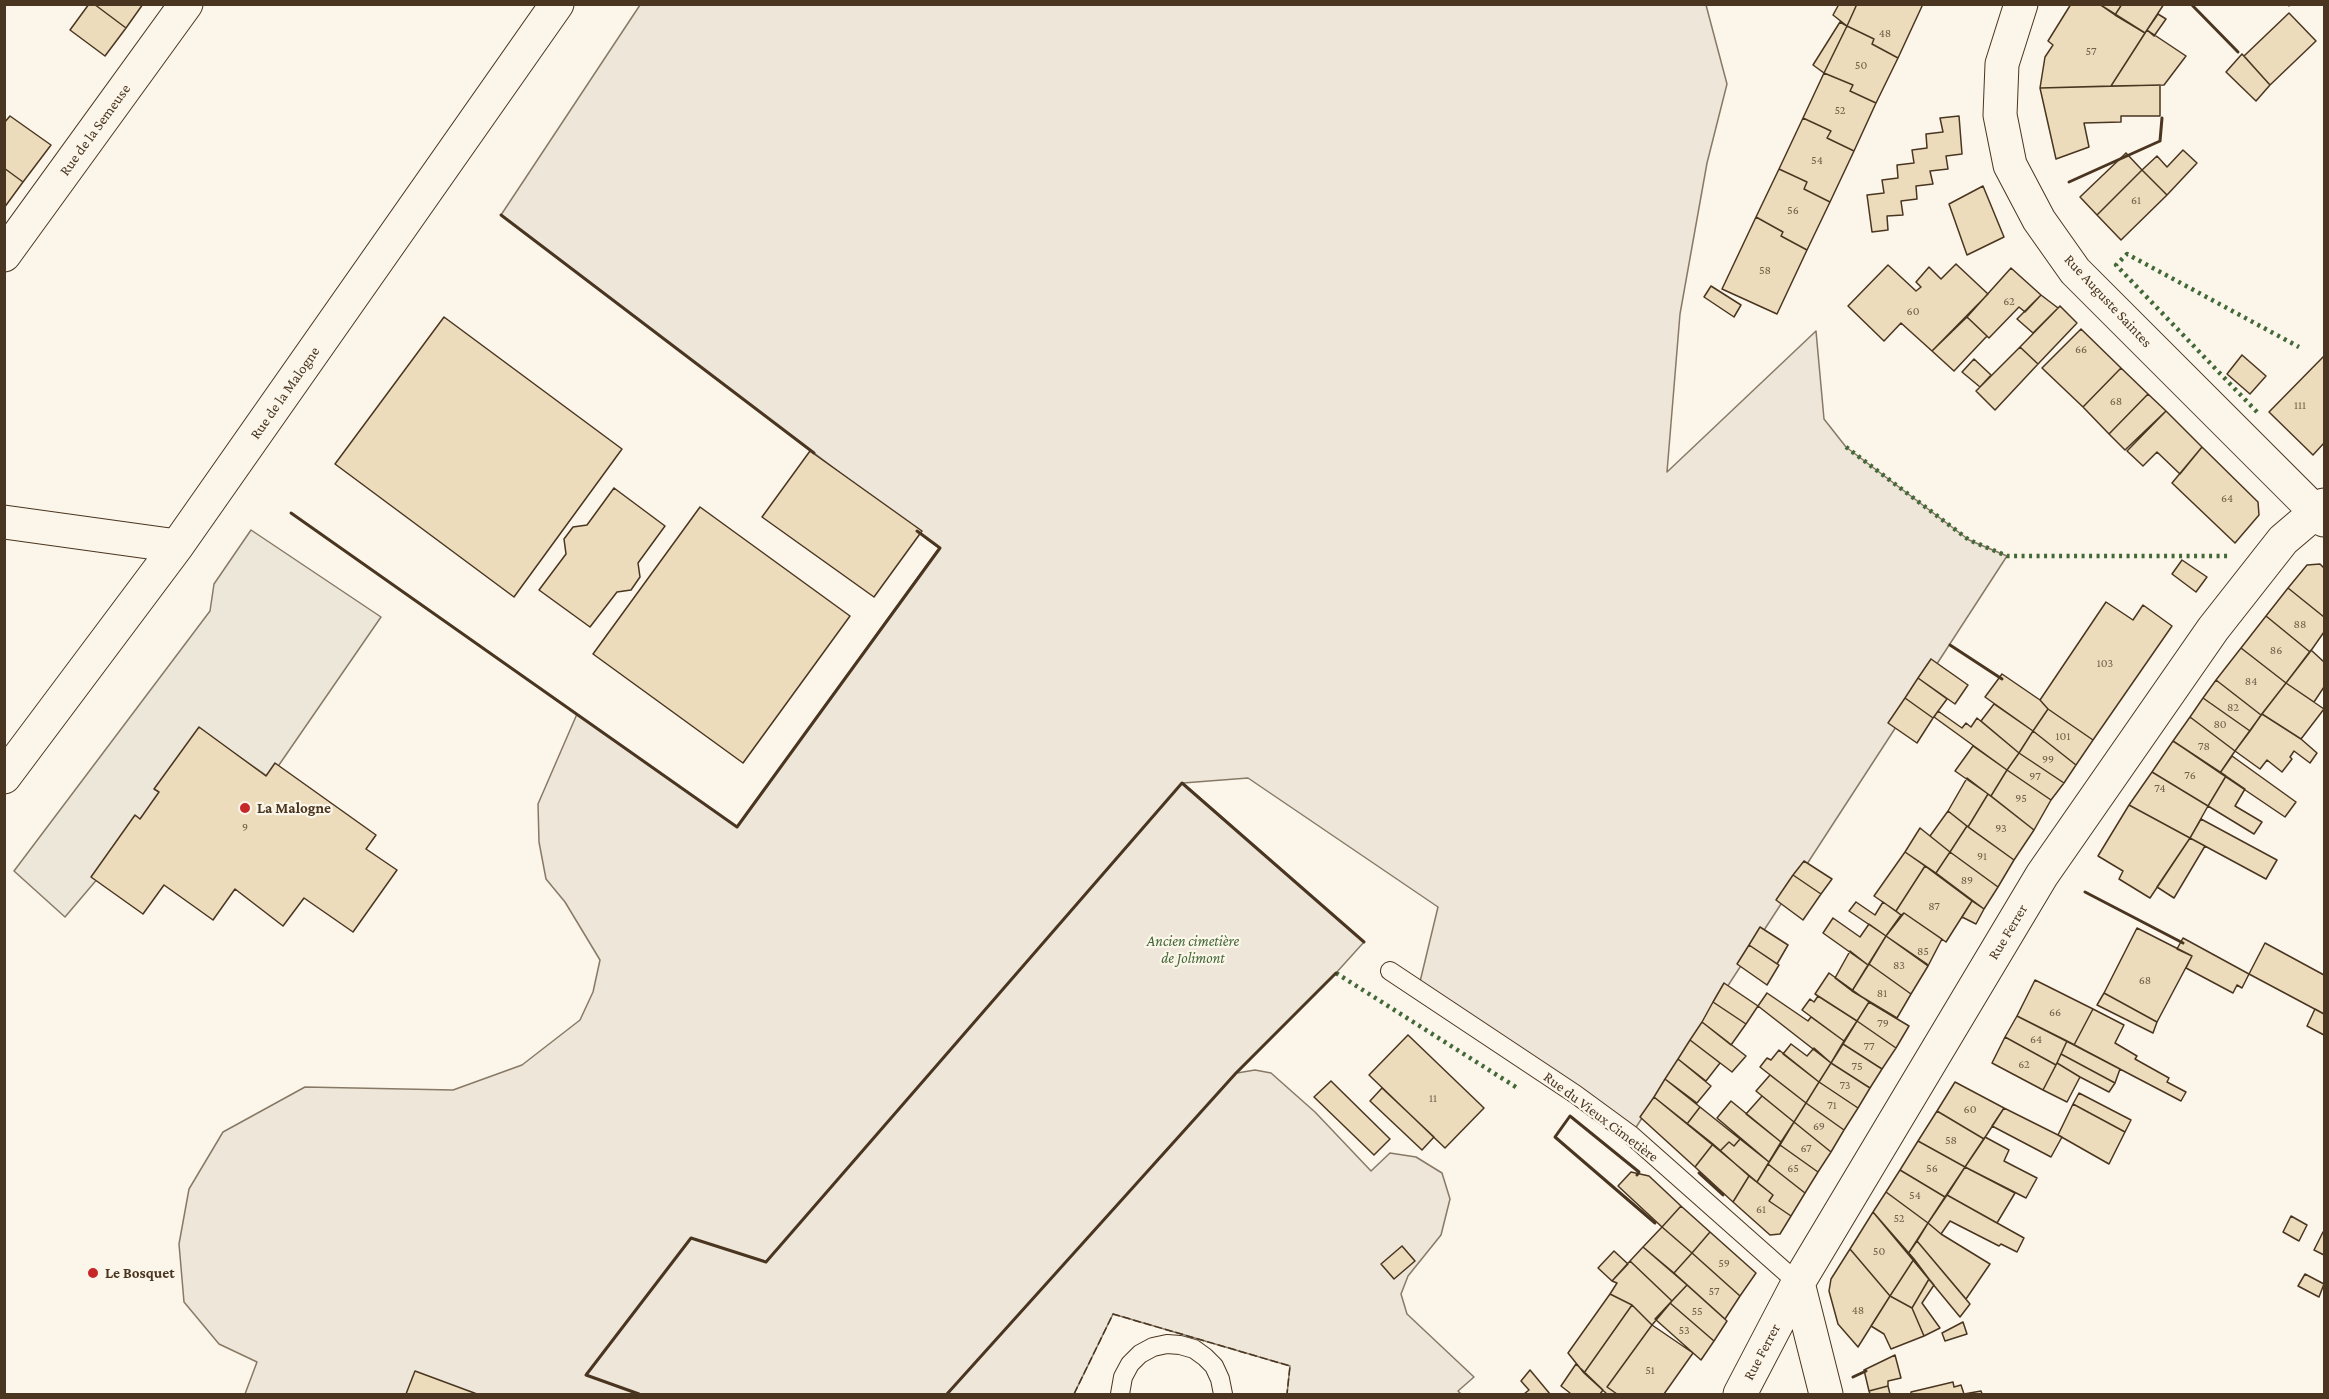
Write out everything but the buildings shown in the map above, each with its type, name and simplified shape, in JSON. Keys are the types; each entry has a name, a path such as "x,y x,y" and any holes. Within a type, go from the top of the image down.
{"street":[{"name":"Rue de la Semeuse","path":"4,255 186,4"},
{"name":"Rue de la Malogne","path":"4,777 177,546 557,4"},
{"name":"Rue Auguste Saintes","path":"2020,4 2002,64 2000,115 2010,165 2039,220 2075,271 2322,513"},
{"name":"Rue Ferrer","path":"1740,1395 1798,1283 2042,874 2213,629 2283,540 2322,513"},
{"path":"4,522 177,546"},
{"path":"1798,1283 1826,1395"}],"lane":[{"name":"Rue du Vieux Cimetière","path":"1390,971 1567,1088 1631,1136 1798,1283"},
{"path":"1120,1395 1123,1377 1130,1364 1140,1354 1153,1347 1167,1344 1194,1349 1205,1357 1214,1366 1220,1379 1222,1395"}],"green space":[{"name":"Ancien cimetière de Jolimont","path":"640,5 1706,5 1727,84 1707,163 1680,314 1667,472 1816,331 1824,419 1846,447 1969,540 2007,556 1631,1135 1418,990 1438,907 1248,778 1183,783 1364,942 1237,1073 1255,1070 1271,1073 1315,1112 1371,1171 1390,1153 1416,1157 1442,1173 1450,1199 1441,1235 1408,1276 1401,1294 1407,1314 1474,1377 1458,1391 1461,1394 1287,1394 1290,1366 1113,1314 1074,1394 245,1394 257,1362 219,1344 184,1302 179,1244 189,1189 223,1132 305,1087 453,1090 522,1065 580,1020 593,992 600,960 565,902 546,879 539,842 538,804 577,714 737,827 939,548 501,215"}],"shaded area":[{"path":"251,530 381,617 270,778 204,732 99,877 65,917 14,871 210,611 214,584"}],"hedge":[{"path":"2257,412 2116,265 2127,254 2299,347"},
{"path":"1846,447 1969,540 2007,556 2228,556"},
{"path":"1336,973 1519,1089"}],"fence":[{"path":"1074,1394 1113,1314 1290,1366 1287,1394"}],"wall":[{"path":"2191,4 2238,52"},
{"path":"2069,182 2160,141 2162,118"},
{"path":"501,215 814,453"},
{"path":"291,513 737,827 940,548 917,531"},
{"path":"1950,645 2002,679"},
{"path":"639,1394 586,1375 691,1238 766,1262 1182,783 1364,942"},
{"path":"2085,892 2183,943"},
{"path":"947,1394 1236,1073 1336,973"},
{"path":"1637,1175 1639,1172 1570,1116 1555,1137 1655,1223"},
{"path":"1699,1173 1723,1195"},
{"path":"1853,1377 1866,1371"}],"place":[{"name":"La Malogne","path":"245,808"},
{"name":"Le Bosquet","path":"93,1273"}]}
